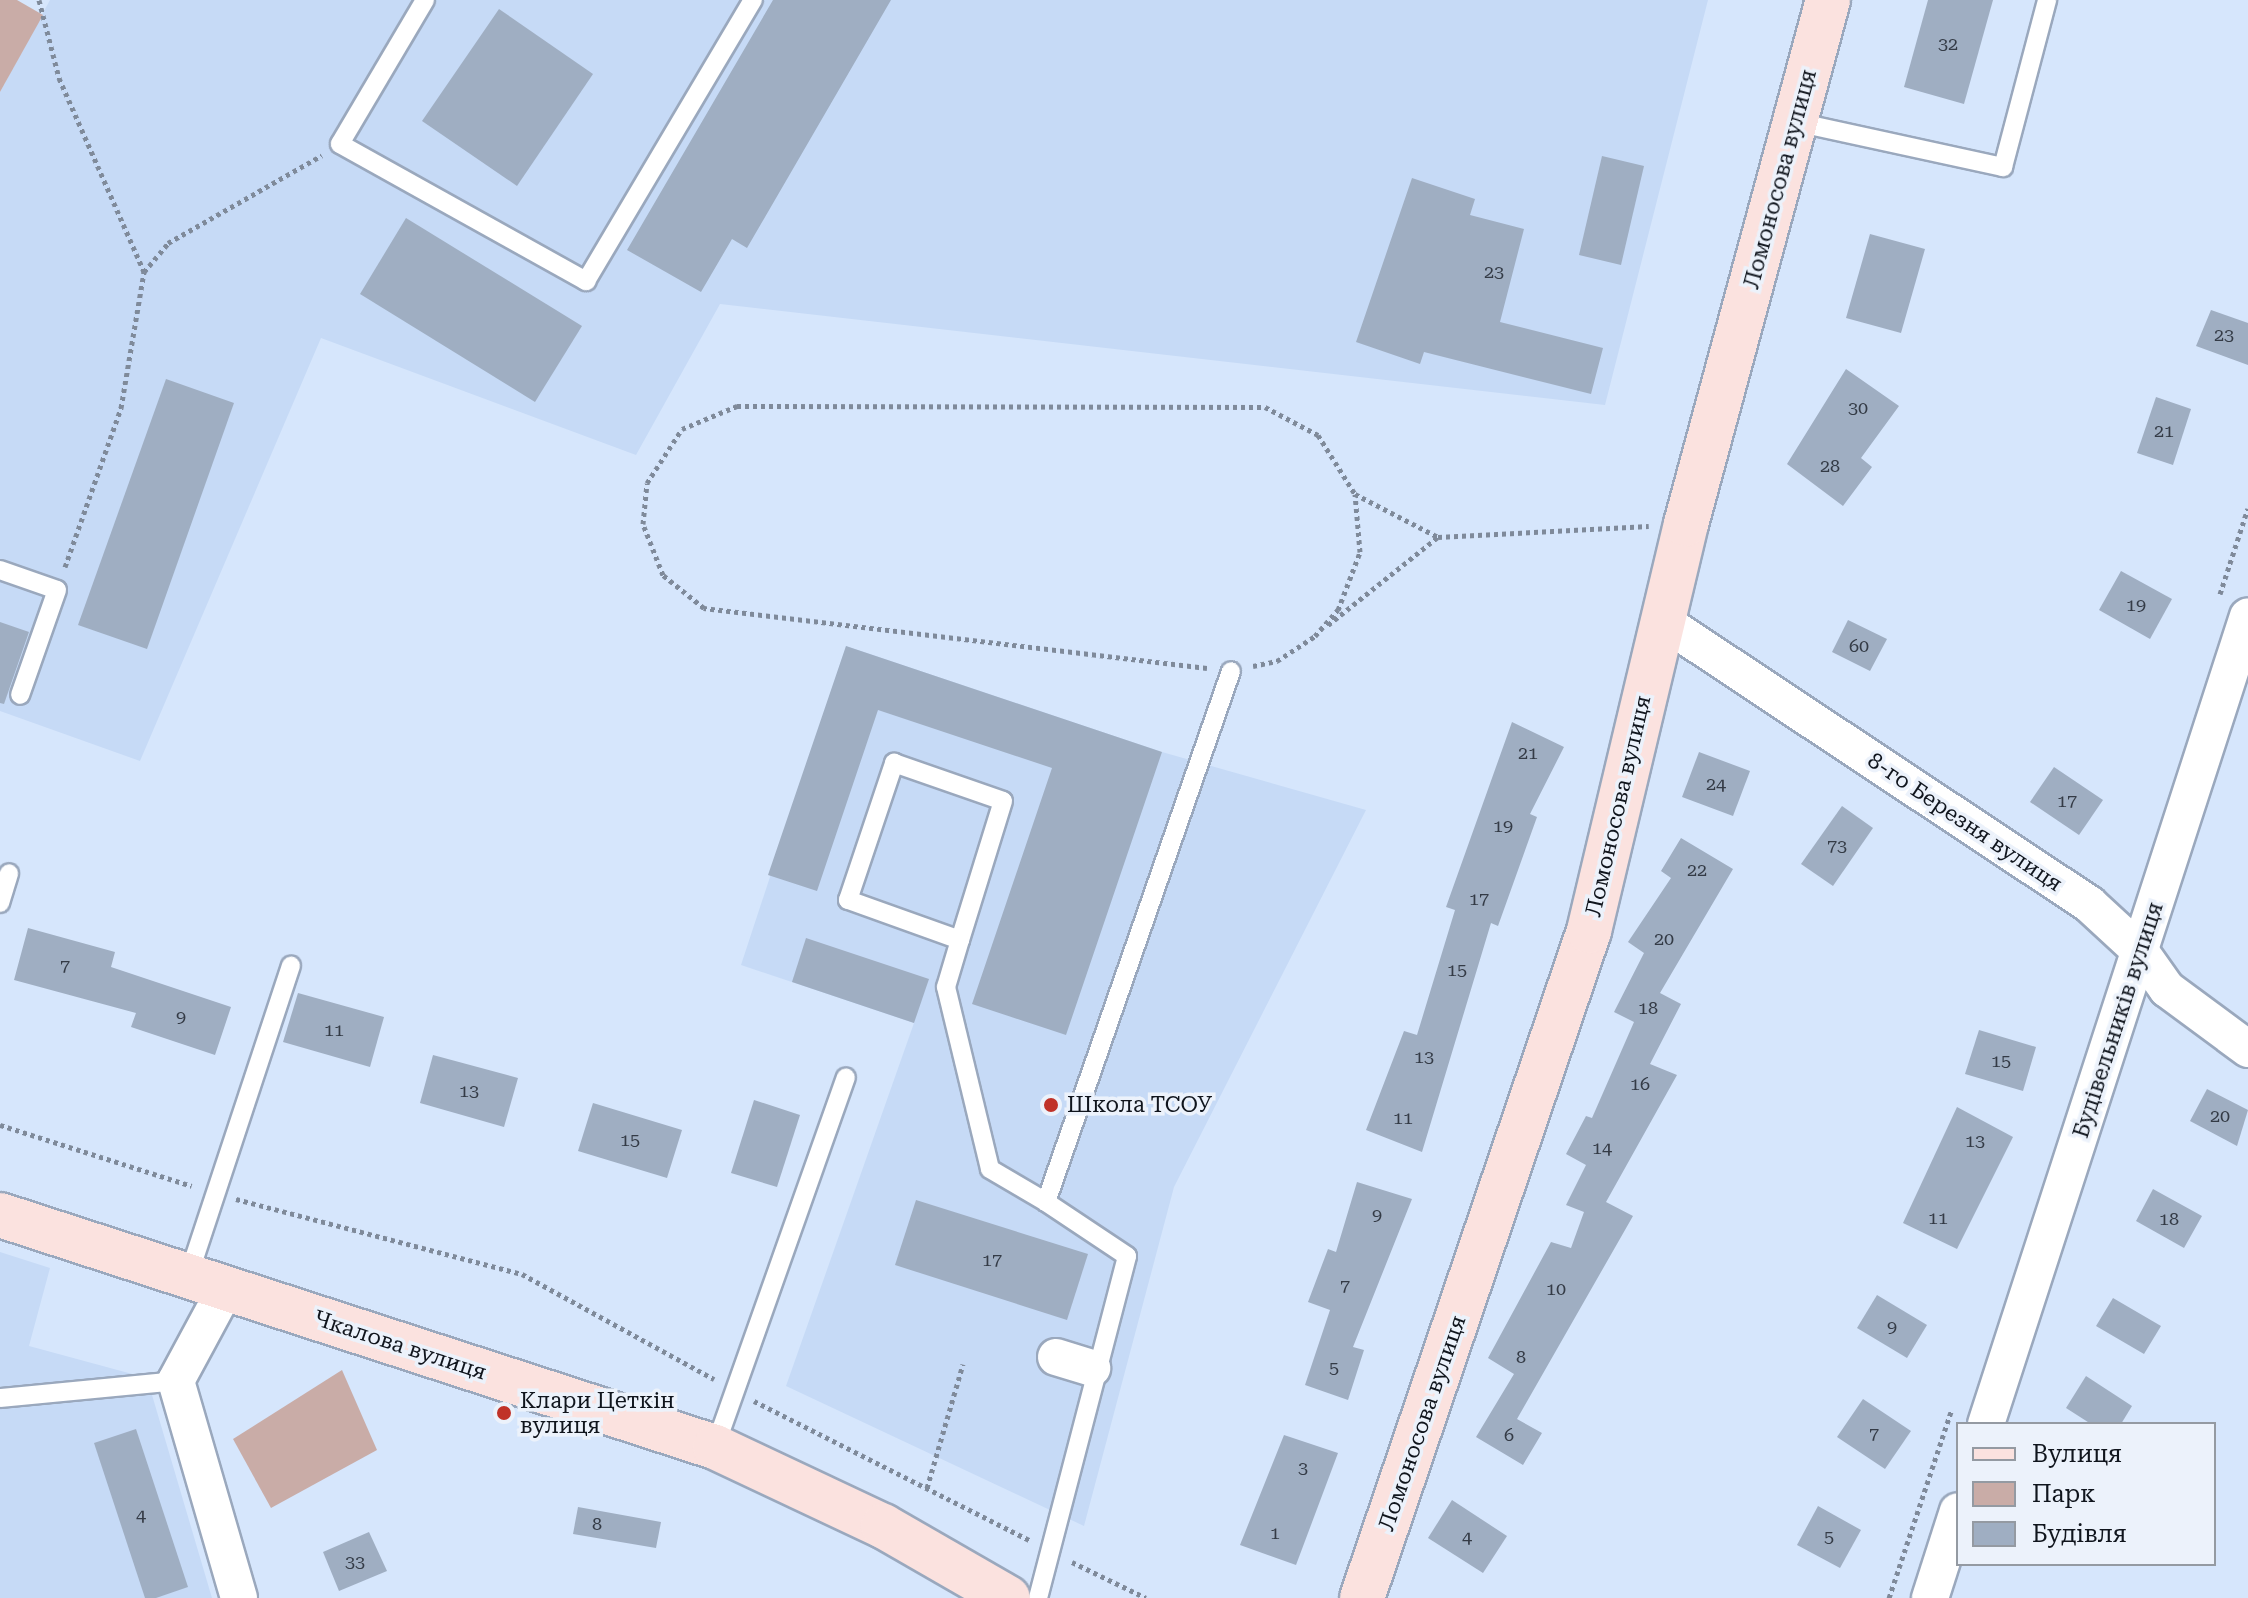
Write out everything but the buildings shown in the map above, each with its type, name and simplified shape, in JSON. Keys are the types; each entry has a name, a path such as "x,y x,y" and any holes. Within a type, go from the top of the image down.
{"street":[{"name":"Ломоносова вулиця","path":"1362,1598 1589,931 1661,620 1828,0"},
{"name":"Будівельників вулиця","path":"1987,1422 2248,616"},
{"name":"8-го Березня вулиця","path":"1661,620 2089,904 2140,951 2167,989 2248,1049"},
{"name":"Чкалова вулиця","path":"0,1215 715,1447 883,1526 1008,1598"},
{"path":"207,1284 176,1381 239,1598"},
{"path":"1056,1357 1092,1368"},
{"path":"1930,1598 1956,1517"}],"lane":[{"path":"425,0 340,144 586,281 753,0"},
{"path":"1796,122 2003,167 2047,0"},
{"path":"0,570 57,590 20,695"},
{"path":"1046,1202 1231,671"},
{"path":"960,940 848,900 894,763 1003,801 946,987 990,1169 1127,1256 1092,1368 1038,1598"},
{"path":"0,903 9,873"},
{"path":"207,1284 220,1195 291,966"},
{"path":"715,1447 846,1078"},
{"path":"0,1398 176,1381"}],"path":[{"path":"39,0 59,78 144,272"},
{"path":"57,590 121,408 144,272 168,243 340,144"},
{"path":"1315,636 1353,581 1360,552 1355,494 1318,435 1265,407 737,406 682,429 647,483 643,524 663,575 704,608 1231,671 1277,661 1315,636 1438,537"},
{"path":"1355,494 1438,537 1686,524"},
{"path":"0,1125 220,1195 522,1274 735,1391 1146,1598"},
{"path":"927,1488 963,1364"}],"shaded area":[{"path":"50,0 1708,0 1605,405 720,304 636,455 321,338 140,761 0,711 0,92"},
{"name":"Школа ТСОУ","path":"846,646 1162,752 1366,810 1174,1187 1084,1526 786,1386 914,1023 741,965"},
{"path":"0,1252 50,1268 29,1346 147,1378 212,1598 0,1598"}],"green space":[{"path":"0,0 17,0 43,15 0,92"},
{"path":"342,1370 377,1450 271,1508 233,1439"}],"place":[{"name":"Школа ТСОУ","path":"1051,1105"},
{"name":"Клари Цеткін вулиця","path":"504,1413"}]}
